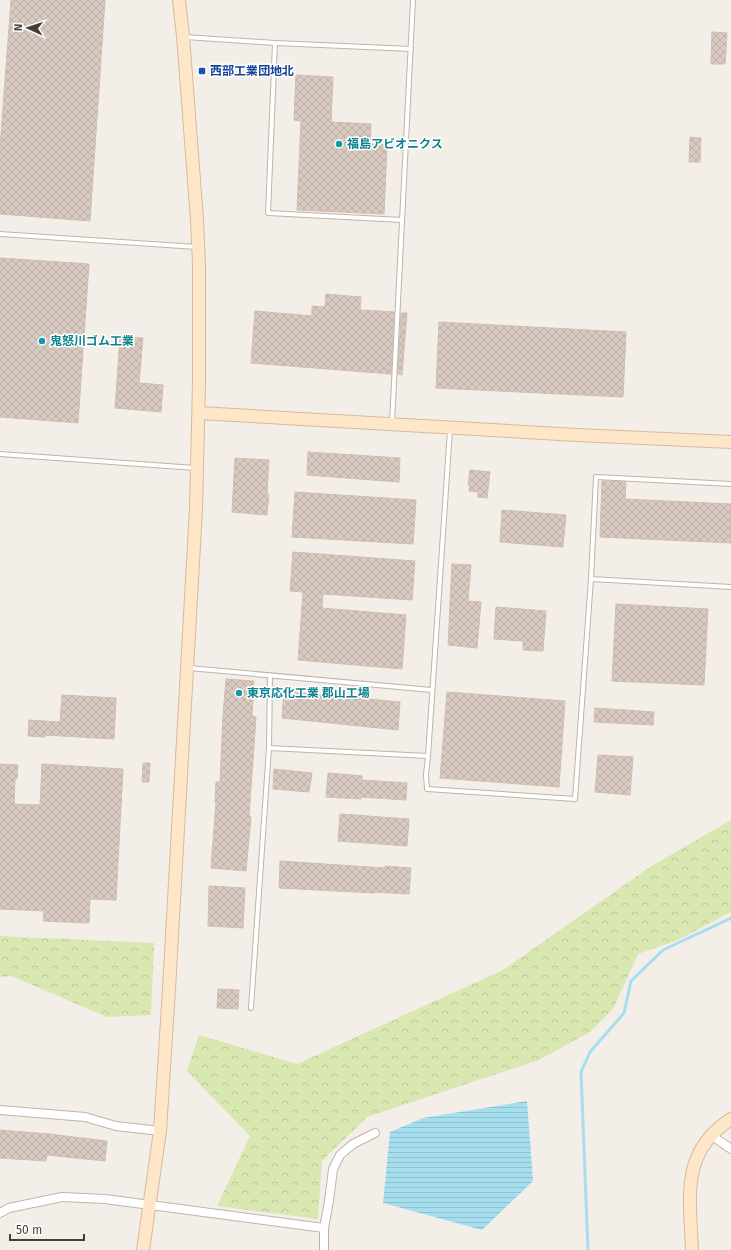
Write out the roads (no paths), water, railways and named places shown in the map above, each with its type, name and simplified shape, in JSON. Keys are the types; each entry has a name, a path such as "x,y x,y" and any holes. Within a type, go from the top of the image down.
{"street":[{"path":"143,1250 148,1205 153,1183 160,1131 170,981 196,509 198,413 198,247 183,36 178,0"},
{"path":"198,413 392,423 450,428 731,442"},
{"path":"0,1110 85,1117 116,1126 160,1131"},
{"path":"692,1250 690,1184 694,1165 702,1146 711,1135 731,1119"},
{"path":"324,1250 324,1228 333,1169 340,1155 353,1144 375,1133"},
{"path":"711,1135 731,1149"},
{"path":"0,1213 9,1208 62,1197 105,1199 324,1228"}],"lane":[{"path":"392,423 413,0"},
{"path":"183,36 275,44 410,49"},
{"path":"275,44 268,213 402,220"},
{"path":"0,234 198,247"},
{"path":"450,428 426,775 427,789 575,799 591,579 596,477 731,484"},
{"path":"0,454 197,468"},
{"path":"591,579 731,587"},
{"path":"187,668 432,690"},
{"path":"251,1008 269,748 270,676"},
{"path":"269,748 428,756"}],"water":[{"path":"527,1101 533,1181 482,1230 383,1203 390,1132 423,1118"}],"waterway":[{"path":"588,1250 581,1072 590,1052 624,1013 631,981 663,950 731,918"}],"place":[{"name":"西部工業団地北","path":"202,71"},
{"name":"福島アビオニクス","path":"339,144"},
{"name":"鬼怒川ゴム工業","path":"42,341"},
{"name":"東京応化工業 郡山工場","path":"239,693"}]}
